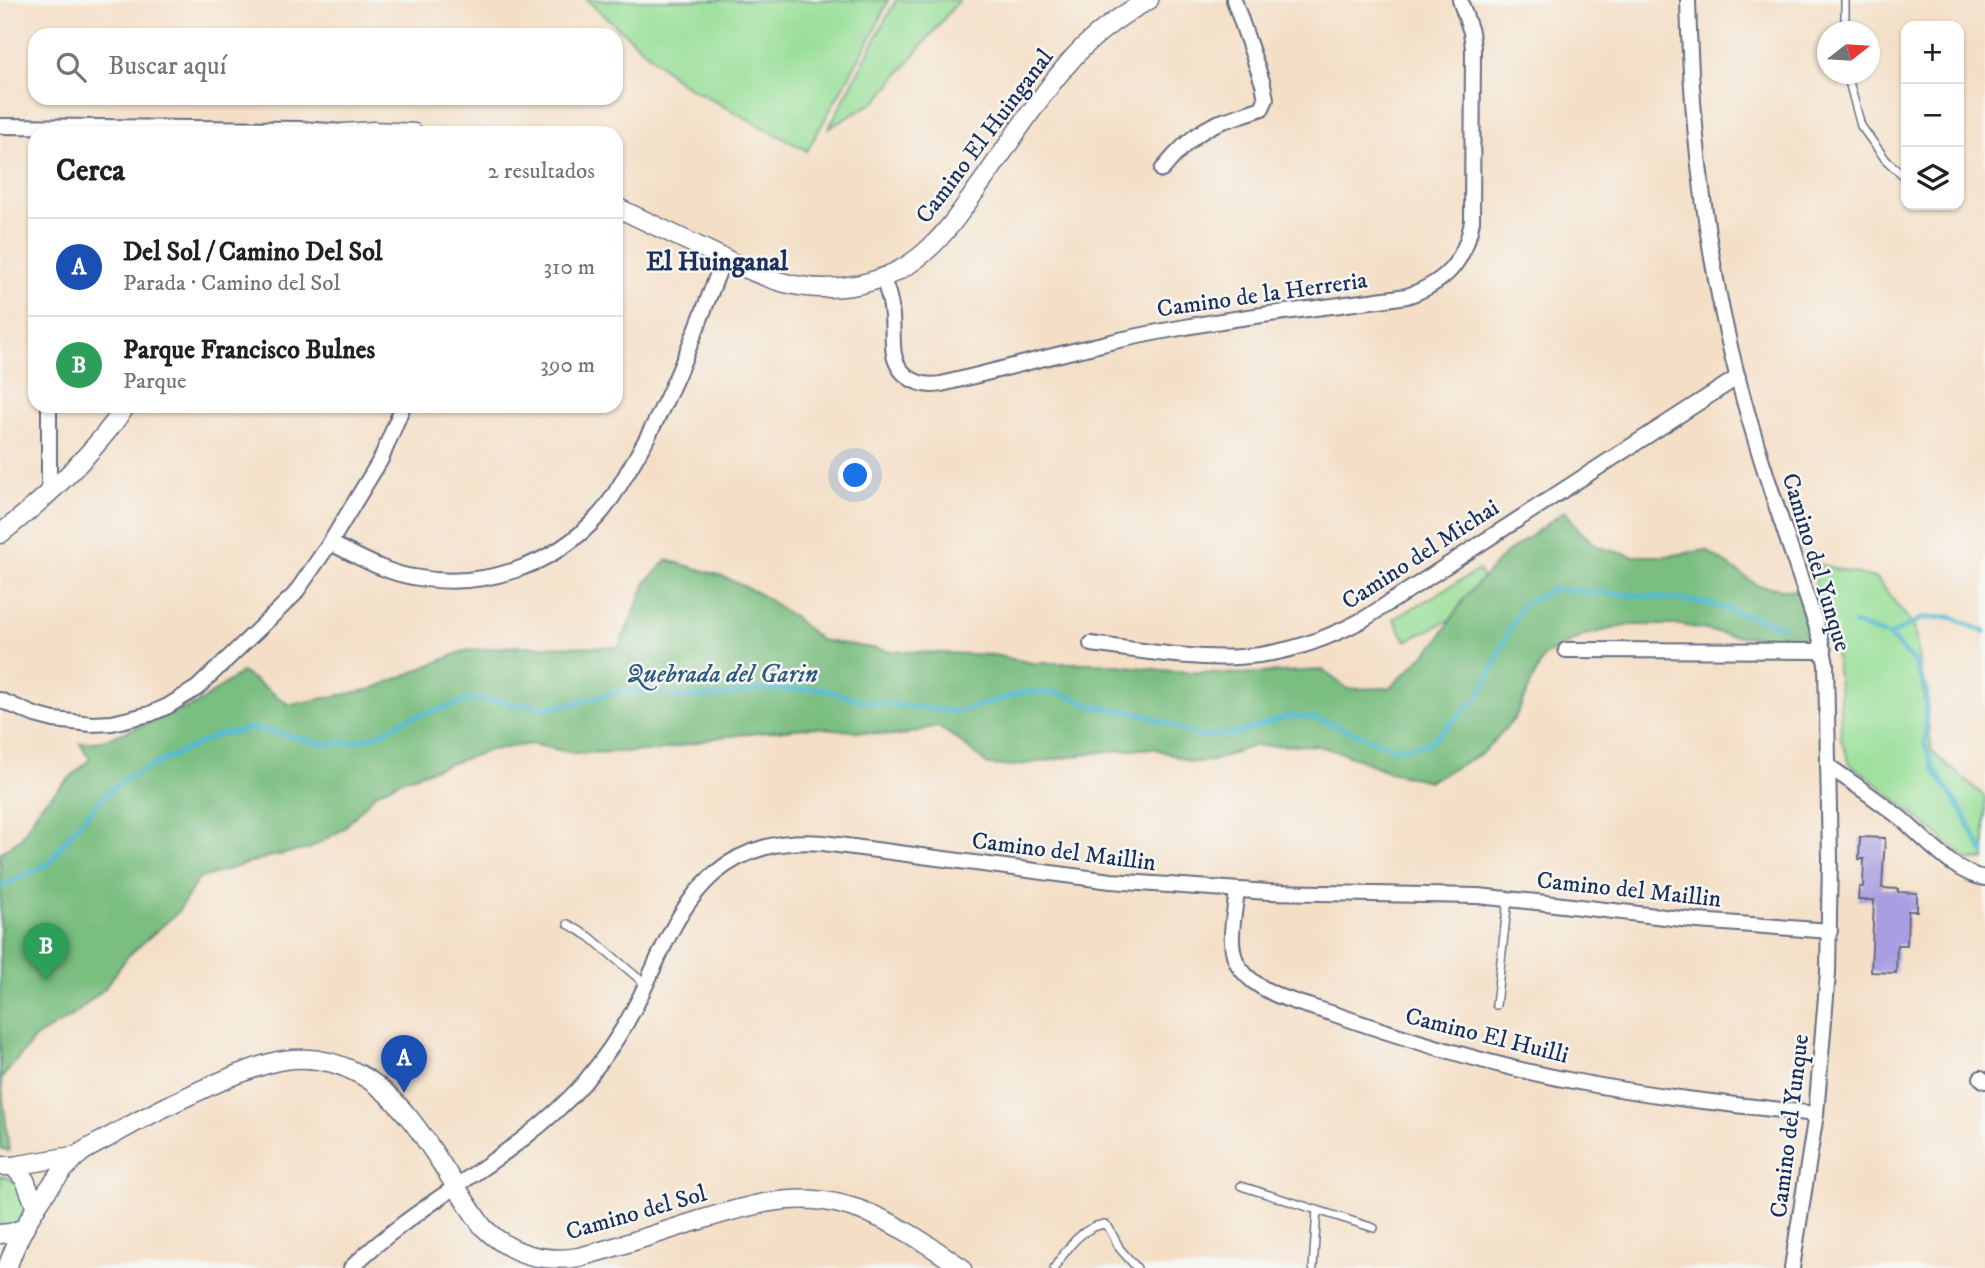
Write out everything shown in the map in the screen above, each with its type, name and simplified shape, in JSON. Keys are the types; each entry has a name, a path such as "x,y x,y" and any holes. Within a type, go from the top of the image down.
{"street":[{"name":"Camino El Huinganal","path":"623,210 769,278 799,286 832,288 882,278 923,254 946,230 1051,85 1080,50 1114,21 1149,0"},
{"path":"1162,170 1180,149 1200,132 1218,122 1262,108 1266,99 1234,0"},
{"name":"Camino de la Herreria","path":"882,278 891,305 897,364 908,377 928,386 1157,332 1421,292 1434,285 1454,267 1467,245 1472,221 1473,48 1471,32 1460,0"},
{"name":"Camino del Yunque","path":"1688,0 1692,93 1703,190 1718,285 1738,377 1824,651 1827,677 1830,931 1826,1014 1816,1115 1793,1268"},
{"path":"0,126 28,128"},
{"path":"330,542 390,572 453,581 494,577 515,571 553,553 570,541 599,515 611,500 644,444 684,362 724,258"},
{"name":"Camino del Michai","path":"1091,644 1175,655 1231,658 1278,653 1323,639 1364,619 1738,377"},
{"path":"49,413 49,495"},
{"path":"0,534 49,495 88,455 121,413"},
{"path":"0,701 54,720 92,724 131,719 168,706 190,692 294,595 381,459 400,413"},
{"path":"1566,650 1824,651"},
{"path":"1828,766 1899,817 1957,867 1971,875 1985,878"},
{"name":"Camino del Maillin","path":"351,1268 397,1227 516,1146 569,1099 612,1045 681,914 704,883 741,856 779,843 823,843 1111,881 1237,890 1508,899 1698,921 1830,931"},
{"name":"Camino El Huilli","path":"1237,890 1232,946 1237,962 1255,982 1283,997 1396,1036 1486,1062 1629,1091 1816,1115"},
{"name":"Camino del Sol","path":"7,1268 15,1246 36,1208 79,1155 162,1109 223,1080 283,1060 313,1059 352,1070 385,1092 407,1114 491,1235 519,1253 543,1259 567,1259 761,1202 813,1199 845,1205 874,1216 912,1235 962,1268"},
{"name":"Camino del Sol","path":"6,1166 79,1155"},
{"path":"6,1166 25,1180 36,1208"},
{"path":"0,1234 24,1228"}],"lane":[{"path":"1845,0 1845,21"},
{"path":"1850,84 1861,126 1886,160 1901,174"},
{"path":"1496,1005 1508,899"},
{"path":"568,924 590,937 646,984"},
{"path":"1241,1186 1374,1228"},
{"path":"1313,1268 1317,1210"},
{"path":"1054,1268 1070,1244 1096,1226 1104,1224 1109,1228 1120,1250 1137,1268"}],"green space":[{"path":"587,0 888,0 875,30 807,151 681,83 623,32 623,28 619,28"},
{"path":"896,0 959,0 878,100 829,128"},
{"path":"1565,511 1580,531 1598,547 1632,556 1666,556 1706,550 1759,586 1797,591 1808,641 1729,635 1682,625 1628,625 1585,635 1544,656 1515,718 1483,753 1429,781 1390,772 1343,753 1314,745 1252,746 1213,761 1191,762 1154,748 1101,752 1013,766 988,765 937,726 899,736 814,727 720,737 658,751 573,753 531,744 491,750 404,779 376,793 343,829 309,849 268,857 198,879 178,912 128,956 105,988 75,1014 35,1038 1,1079 9,1151 0,1148 0,853 21,838 40,806 90,759 80,743 102,741 197,704 242,672 290,705 372,689 464,651 517,646 619,647 647,581 667,560 722,576 760,594 820,640 890,651 993,655 1032,663 1098,663 1172,671 1238,674 1323,670 1348,689 1390,688 1437,642 1465,597 1504,555"},
{"path":"1809,562 1877,579 1914,627 1932,752 1985,797 1985,859 1968,860 1850,764 1841,739 1840,694 1834,644"},
{"path":"1479,570 1491,600 1406,641 1394,619"},
{"path":"0,1176 18,1185 27,1202 22,1219 0,1227"}],"building":[{"path":"1860,837 1885,838 1882,888 1917,893 1917,911 1908,911 1907,945 1897,945 1896,973 1871,972 1874,900 1858,900 1859,887 1863,887 1864,859 1859,859"}],"waterway":[{"name":"Quebrada del Garin","path":"0,887 50,863 66,839 99,801 126,778 217,735 255,728 324,744 353,742 378,735 407,719 473,699 548,707 573,704 621,691 711,697 758,690 823,689 862,701 957,712 1025,692 1060,693 1092,706 1143,714 1202,737 1234,734 1289,716 1315,718 1397,749 1428,744 1481,695 1521,606 1552,589 1706,603 1782,626"},
{"name":"Quebrada del Garin","path":"1889,636 1923,618 1951,617 1985,632"},
{"path":"1854,624 1889,636 1914,662 1927,690 1925,744 1933,768 1963,813 1984,853"}],"place":[{"name":"Parque Francisco Bulnes","path":"46,981"},
{"name":"Del Sol / Camino Del Sol","path":"404,1093"}],"district":[{"name":"El Huinganal","path":"717,261"}]}
